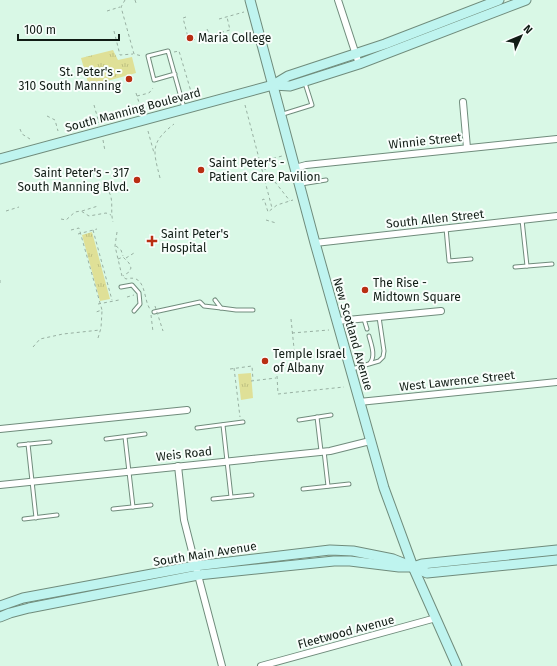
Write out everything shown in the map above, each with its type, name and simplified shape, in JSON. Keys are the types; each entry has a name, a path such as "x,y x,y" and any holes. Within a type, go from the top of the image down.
{"street":[{"name":"New Scotland Avenue","path":"250,0 370,441 394,518 413,567 457,666"},
{"path":"338,0 358,64"},
{"name":"South Manning Boulevard","path":"0,159 273,85 288,76 355,54 488,2 500,0"},
{"name":"South Manning Boulevard","path":"273,85 290,86 305,82 358,64 526,0"},
{"path":"488,2 492,14"},
{"path":"463,102 467,148"},
{"name":"Winnie Street","path":"295,168 306,165 557,139"},
{"name":"South Allen Street","path":"315,243 557,216"},
{"path":"337,322 441,311"},
{"name":"West Lawrence Street","path":"360,402 557,382"},
{"path":"0,429 186,410"},
{"name":"Weis Road","path":"0,485 322,451 343,448 370,441"},
{"path":"178,466 184,515 195,566 222,666"},
{"name":"South Main Avenue","path":"0,606 12,602 97,584 195,566 330,550 353,551 393,559 427,573 557,560"},
{"name":"South Main Avenue","path":"0,617 15,611 198,575 341,560 399,567 413,567 422,564 557,550"},
{"path":"296,554 297,564"},
{"path":"518,554 519,564"},
{"path":"97,584 99,595"},
{"path":"12,602 15,611"},
{"name":"Fleetwood Avenue","path":"261,666 436,618"}],"lane":[{"path":"175,74 154,80 148,56 168,51 175,74 184,109"},
{"path":"281,115 312,105 305,82"},
{"path":"300,184 326,180"},
{"path":"522,220 527,266"},
{"path":"446,228 449,261 471,259"},
{"path":"515,268 552,264"},
{"path":"120,287 132,285 137,291 140,298 140,304 134,311"},
{"path":"215,300 221,308"},
{"path":"154,312 200,302 204,306 236,310 253,310"},
{"path":"351,370 380,360 384,356 379,317"},
{"path":"364,319 367,329"},
{"path":"367,365 372,361 373,356 369,336"},
{"path":"299,420 331,415"},
{"path":"317,417 328,486"},
{"path":"197,428 242,422"},
{"path":"223,425 231,497"},
{"path":"106,439 145,434"},
{"path":"125,437 133,507"},
{"path":"19,445 50,442"},
{"path":"28,444 36,518"},
{"path":"304,489 349,484"},
{"path":"213,499 252,495"},
{"path":"113,509 151,505"},
{"path":"24,519 57,515"}],"path":[{"path":"107,11 121,7 125,0"},
{"path":"121,7 134,54"},
{"path":"219,19 253,10"},
{"path":"186,17 183,18 189,41 230,30 227,17"},
{"path":"207,29 210,36"},
{"path":"114,31 120,55 134,54 145,57"},
{"path":"137,96 149,93 153,88"},
{"path":"136,93 141,109"},
{"path":"94,105 100,126"},
{"path":"245,105 272,208"},
{"path":"47,116 55,120 58,131"},
{"path":"154,154 162,135 174,124"},
{"path":"20,129 22,134 30,139"},
{"path":"148,131 160,178"},
{"path":"103,137 105,151"},
{"path":"250,165 282,156"},
{"path":"260,162 290,201"},
{"path":"109,192 112,197 113,222"},
{"path":"262,200 264,199 268,212 277,205 293,200"},
{"path":"66,220 75,212 98,206"},
{"path":"6,211 19,207"},
{"path":"81,211 89,216 106,213 112,215"},
{"path":"61,219 67,221"},
{"path":"266,220 276,223"},
{"path":"72,227 72,230 79,228 79,234 98,304 102,310 98,338"},
{"path":"79,234 97,229"},
{"path":"93,230 112,300"},
{"path":"117,232 115,246 122,276 126,279 135,279 142,285 145,291 153,332"},
{"path":"115,246 121,250 123,257"},
{"path":"126,258 134,253"},
{"path":"118,259 123,257 126,258 131,268 129,272 122,276"},
{"path":"0,280 0,285"},
{"path":"127,297 135,294"},
{"path":"98,304 112,300 119,300"},
{"path":"149,309 155,307 163,330"},
{"path":"96,312 102,310"},
{"path":"291,319 294,359 335,353"},
{"path":"33,347 40,339 63,334 100,330"},
{"path":"292,334 329,330"},
{"path":"230,369 252,366 252,380 277,377 278,394 344,387"},
{"path":"234,368 242,422"}],"green space":[{"path":"113,50 118,60 132,57 136,73 89,86 81,58"},
{"path":"92,232 110,299 100,301 82,235"},
{"path":"251,373 253,398 241,400 238,374"}],"place":[{"name":"Maria College","path":"190,38"},
{"name":"St. Peter's - 310 South Manning","path":"129,79"},
{"name":"Saint Peter's - Patient Care Pavilion","path":"201,170"},
{"name":"Saint Peter's - 317 South Manning Blvd.","path":"137,180"},
{"name":"Saint Peter's Hospital","path":"152,241"},
{"name":"The Rise - Midtown Square","path":"365,290"},
{"name":"Temple Israel of Albany","path":"265,361"}]}
